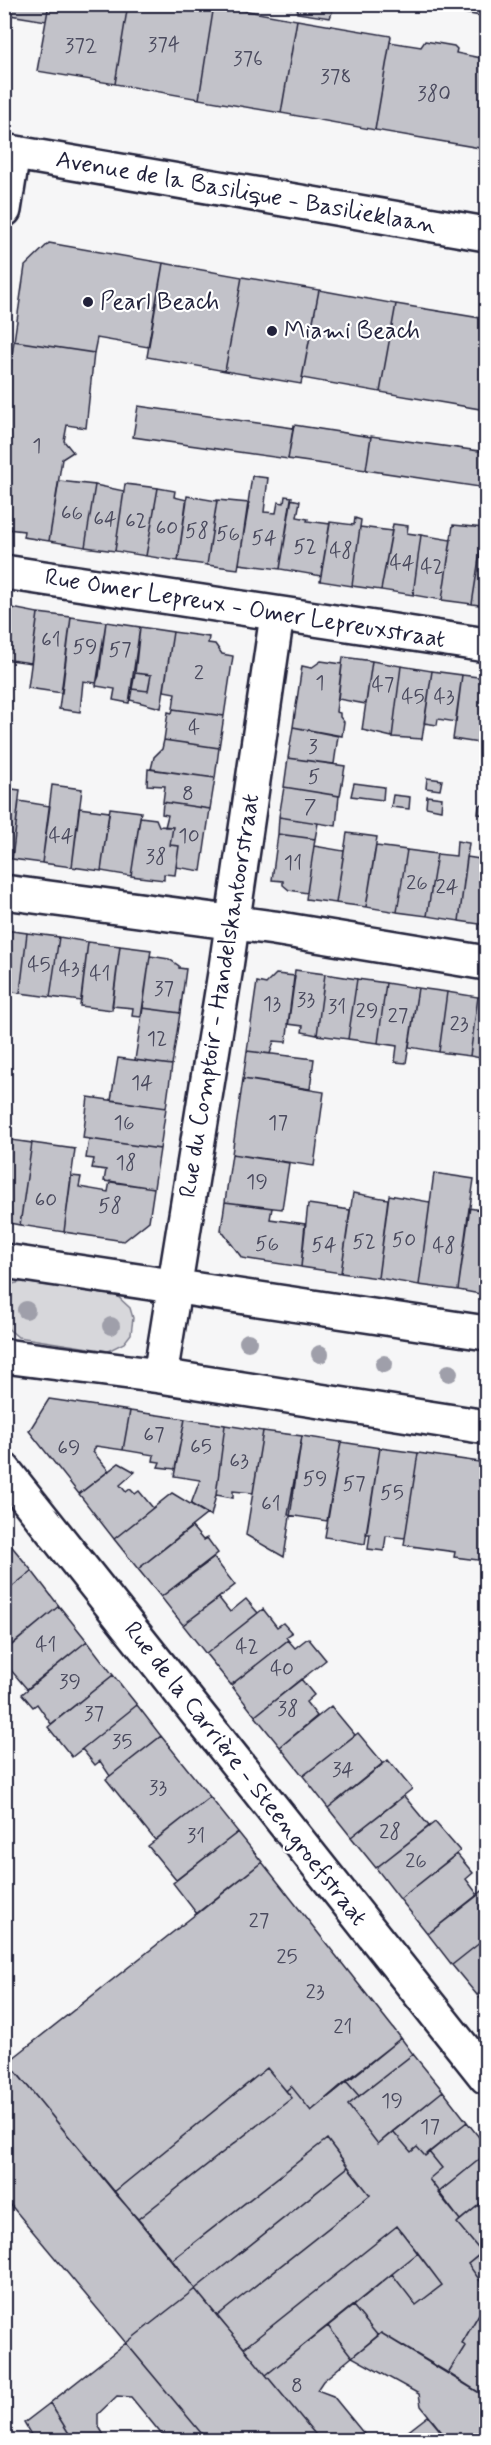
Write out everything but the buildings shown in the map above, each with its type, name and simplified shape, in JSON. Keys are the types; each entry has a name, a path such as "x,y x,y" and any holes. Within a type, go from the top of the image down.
{"street":[{"path":"4,210 9,152"},
{"name":"Avenue de la Basilique - Basilieklaan","path":"9,152 486,234"},
{"name":"Rue Omer Lepreux - Omer Lepreuxstraat","path":"4,572 486,645"},
{"name":"Rue du Comptoir - Handelskantoorstraat","path":"160,1376 176,1286 277,615"},
{"path":"4,892 231,922 486,963"},
{"path":"4,1261 486,1333"},
{"path":"4,1356 160,1376 486,1427"},
{"name":"Rue de la Carrière - Steengroefstraat","path":"4,1470 486,2077"}],"shaded area":[{"path":"22,1282 116,1295 130,1308 133,1318 131,1334 124,1343 108,1351 18,1337 5,1326 5,1291 12,1284"}],"place":[{"name":"Pearl Beach","path":"88,302"},
{"name":"Miami Beach","path":"272,331"}]}
